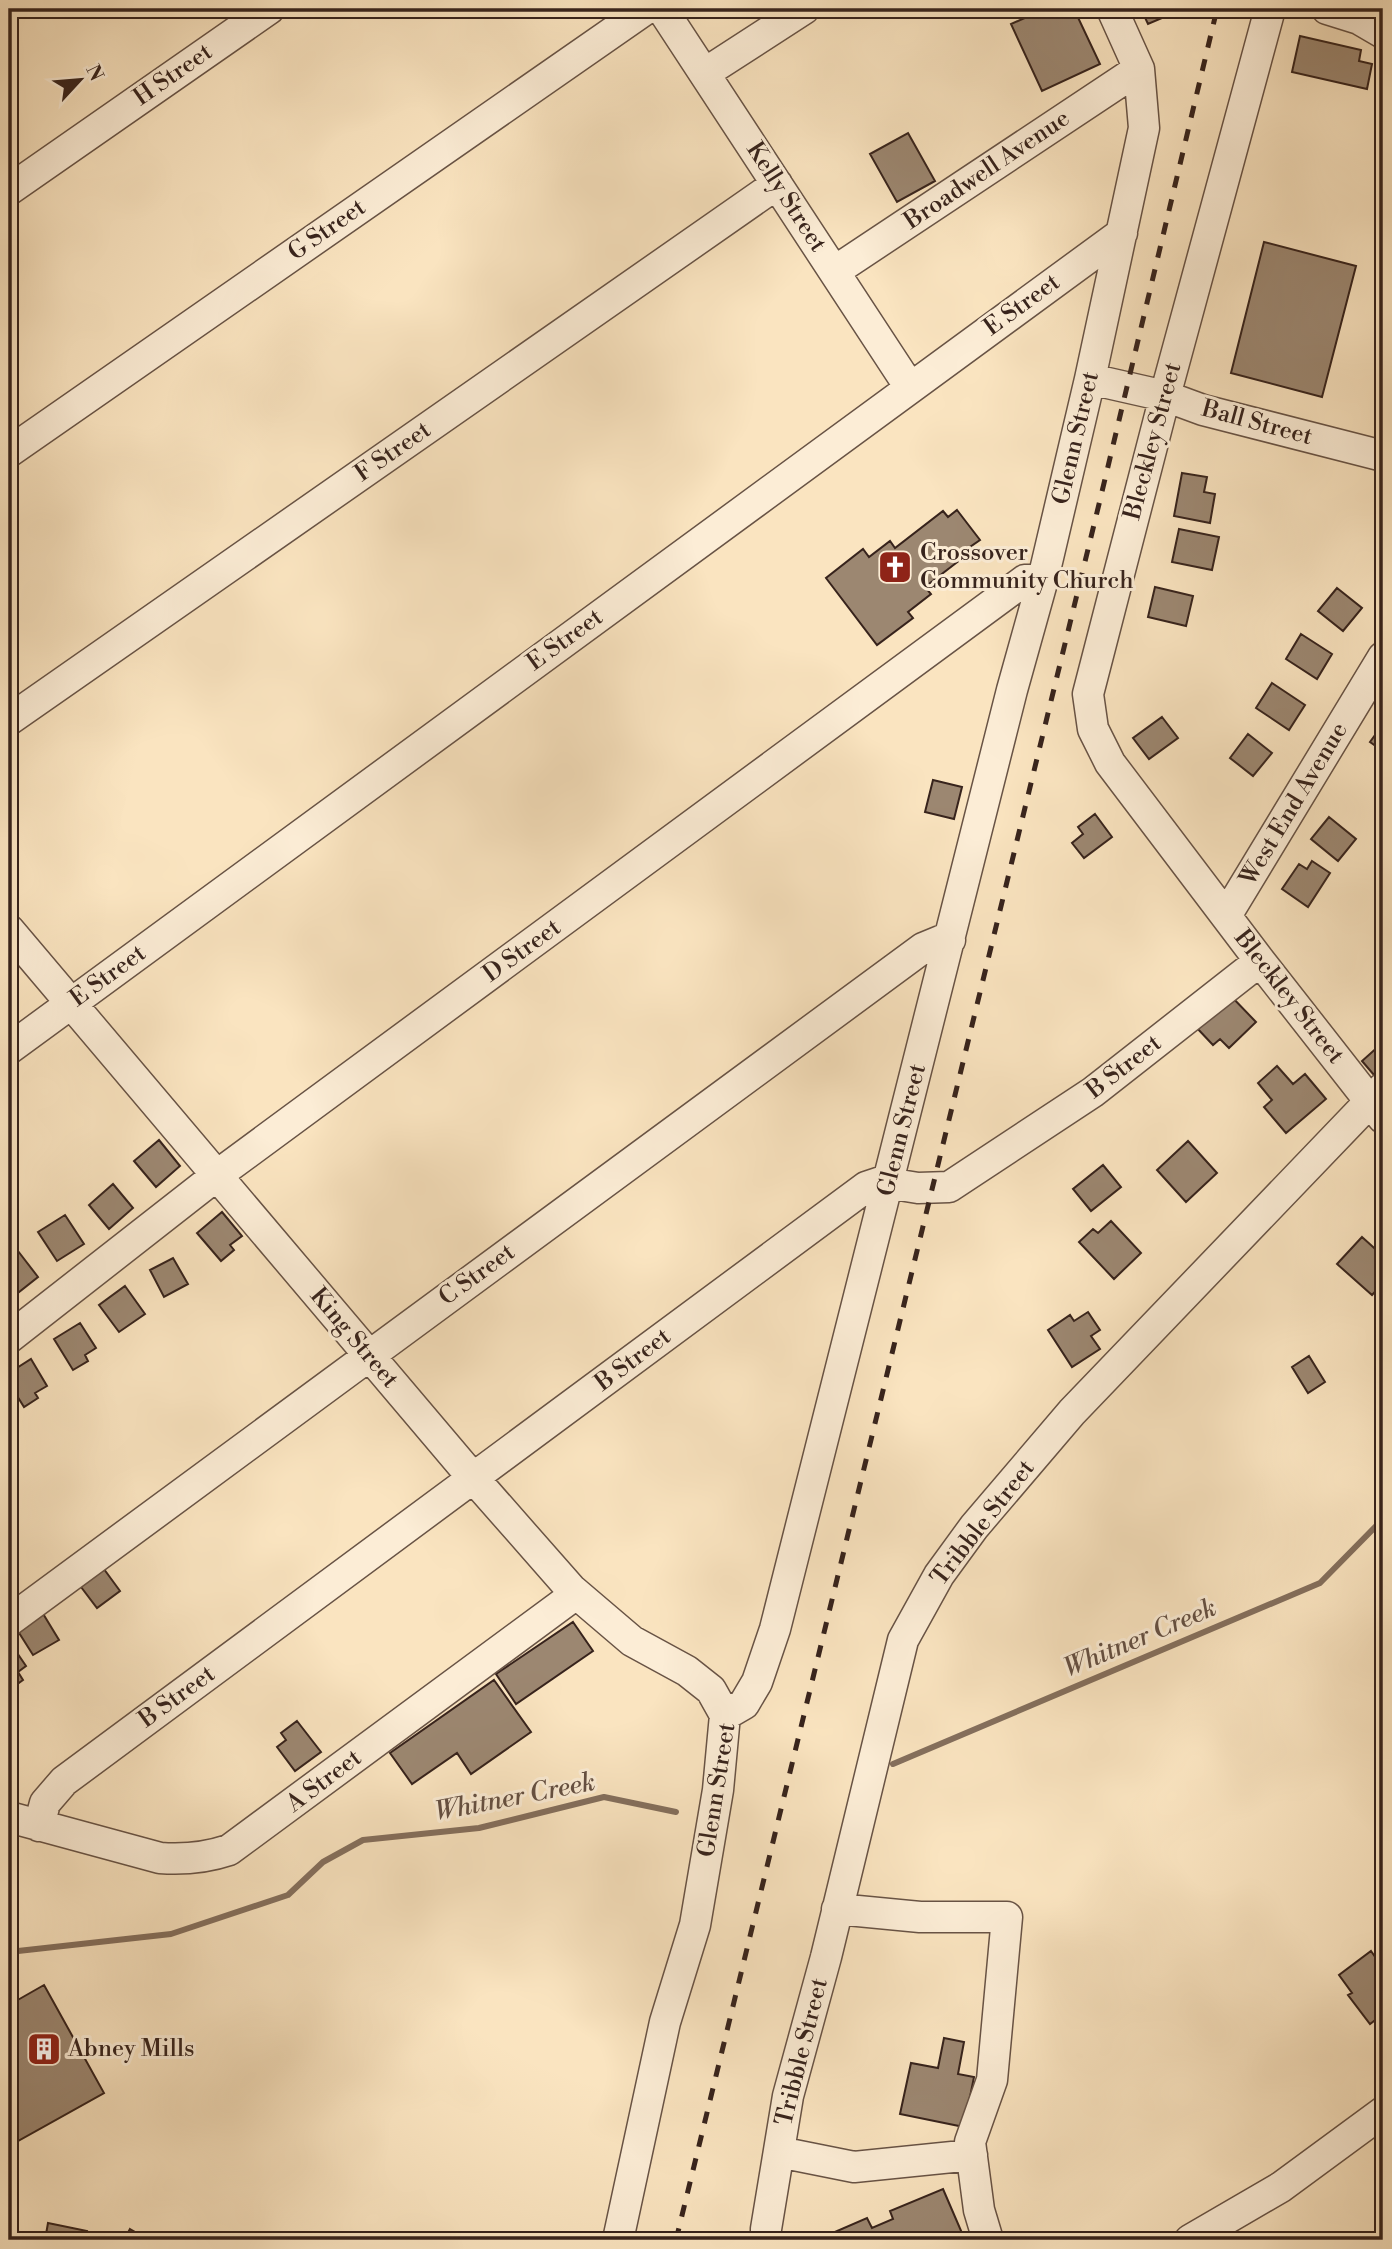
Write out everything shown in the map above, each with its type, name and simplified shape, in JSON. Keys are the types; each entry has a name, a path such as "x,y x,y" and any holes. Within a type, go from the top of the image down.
{"street":[{"name":"H Street","path":"9,190 269,9"},
{"name":"G Street","path":"9,452 646,9"},
{"name":"Kelly Street","path":"662,9 909,386"},
{"path":"705,72 804,9"},
{"name":"Glenn Street","path":"618,2240 665,2022 695,1925 718,1790 724,1715 744,1704 757,1682 775,1629 1043,579 1090,379 1144,128 1139,69 1112,9"},
{"name":"Bleckley Street","path":"1270,9 1165,396 1088,694 1093,729 1110,763 1260,961 1379,1102"},
{"path":"1327,9 1359,19 1383,33"},
{"name":"Broadwell Avenue","path":"835,271 1139,69"},
{"name":"F Street","path":"9,720 777,184"},
{"name":"E Street","path":"9,1049 909,386 1122,233"},
{"name":"Ball Street","path":"1090,379 1165,396 1203,410 1383,456"},
{"name":"D Street","path":"9,1338 216,1176 1025,580 1043,579"},
{"name":"West End Avenue","path":"1226,916 1383,657"},
{"name":"King Street","path":"9,930 474,1479 576,1594 632,1641 687,1671 711,1690 724,1715"},
{"name":"C Street","path":"9,1621 368,1354 923,948 950,940"},
{"name":"B Street","path":"39,1826 46,1803 64,1781 866,1187 889,1182 918,1188 948,1187 1093,1092 1260,961"},
{"name":"Tribble Street","path":"766,2240 788,2096 903,1640 939,1574 974,1527 1072,1412 1379,1102"},
{"name":"A Street","path":"9,1817 160,1858 185,1860 208,1857 229,1850 576,1594"},
{"path":"837,1909 920,1917 1007,1917 992,2080 970,2142 979,2210 988,2240"},
{"path":"1190,2240 1282,2187 1383,2112"},
{"path":"779,2152 854,2167 972,2155"}],"building":[{"path":"1045,9 1074,9 1100,64 1042,91 1011,24"},
{"path":"1141,9 1183,9 1148,24"},
{"path":"1300,36 1361,50 1359,61 1372,64 1367,89 1292,72"},
{"path":"908,133 935,181 897,202 870,154"},
{"path":"1264,242 1356,266 1322,397 1231,373"},
{"path":"1182,473 1207,477 1204,492 1215,494 1210,523 1174,516"},
{"name":"Crossover Community Church","path":"957,510 980,540 970,547 973,550 925,587 931,594 908,612 913,618 877,645 826,578 863,549 869,557 890,541 895,548 943,511 948,517"},
{"path":"1179,529 1219,537 1212,570 1172,562"},
{"path":"1155,587 1193,596 1186,626 1148,617"},
{"path":"1337,588 1362,608 1343,631 1318,611"},
{"path":"1301,634 1332,654 1317,679 1286,659"},
{"path":"1272,683 1305,705 1289,730 1256,708"},
{"path":"1162,717 1178,738 1149,759 1133,738"},
{"path":"1383,724 1383,751 1370,742"},
{"path":"1248,734 1272,753 1253,776 1230,758"},
{"path":"933,780 962,787 954,819 925,812"},
{"path":"1095,814 1112,837 1084,858 1072,843 1083,834 1078,827"},
{"path":"1329,817 1356,839 1338,861 1311,839"},
{"path":"1312,861 1330,873 1308,907 1282,889 1299,864 1307,869"},
{"path":"1229,994 1256,1022 1229,1048 1220,1039 1213,1045 1195,1026"},
{"path":"1380,1045 1383,1049 1383,1067 1374,1075 1362,1061"},
{"path":"1277,1066 1293,1084 1305,1074 1326,1099 1286,1133 1264,1107 1272,1100 1258,1083"},
{"path":"159,1140 180,1166 156,1187 134,1161"},
{"path":"1188,1141 1217,1173 1186,1202 1157,1170"},
{"path":"1103,1165 1121,1187 1091,1211 1073,1189"},
{"path":"113,1184 133,1208 109,1229 89,1205"},
{"path":"222,1212 242,1236 230,1245 234,1250 221,1261 197,1233"},
{"path":"65,1215 84,1244 57,1261 38,1232"},
{"path":"1111,1221 1141,1253 1114,1279 1079,1242 1093,1229 1098,1233"},
{"path":"1362,1237 1383,1256 1383,1283 1372,1295 1337,1264"},
{"path":"18,1251 38,1277 14,1296 9,1289 9,1259"},
{"path":"173,1258 188,1284 164,1297 150,1270"},
{"path":"125,1286 145,1314 119,1332 99,1305"},
{"path":"1088,1312 1100,1330 1091,1336 1100,1349 1072,1367 1048,1330 1070,1315 1074,1321"},
{"path":"80,1323 96,1348 85,1355 88,1361 73,1370 54,1339"},
{"path":"1309,1356 1325,1382 1308,1393 1292,1367"},
{"path":"31,1359 47,1386 35,1393 38,1398 24,1407 9,1383 9,1373"},
{"path":"101,1565 120,1591 97,1608 78,1583"},
{"path":"42,1612 59,1640 33,1655 16,1628"},
{"path":"573,1622 593,1651 516,1704 496,1674"},
{"path":"9,1641 26,1666 18,1672 23,1680 9,1690"},
{"path":"494,1680 531,1732 471,1774 457,1753 412,1784 390,1753"},
{"path":"297,1721 321,1752 295,1771 277,1747 286,1740 281,1733"},
{"path":"1371,1951 1378,1961 1383,1957 1383,2014 1370,2024 1348,1995 1352,1993 1339,1975"},
{"name":"Abney Mills","path":"44,1985 104,2093 9,2146 9,2005"},
{"path":"944,2038 964,2042 958,2074 974,2077 964,2127 900,2114 911,2063 938,2068"},
{"path":"943,2189 965,2240 789,2240 789,2234 828,2235 867,2218 872,2228 893,2219 890,2211"},
{"path":"48,2223 87,2231 85,2240 45,2240"},
{"path":"130,2229 149,2240 124,2240"}],"waterway":[{"name":"Whitner Creek","path":"893,1764 1320,1583 1383,1519"},
{"name":"Whitner Creek","path":"9,1952 171,1934 288,1895 323,1862 363,1840 479,1828 604,1797 676,1812"}],"railway":[{"path":"676,2240 1217,9"}],"place":[{"name":"Crossover Community Church","path":"895,567"},
{"name":"Abney Mills","path":"44,2049"}]}
